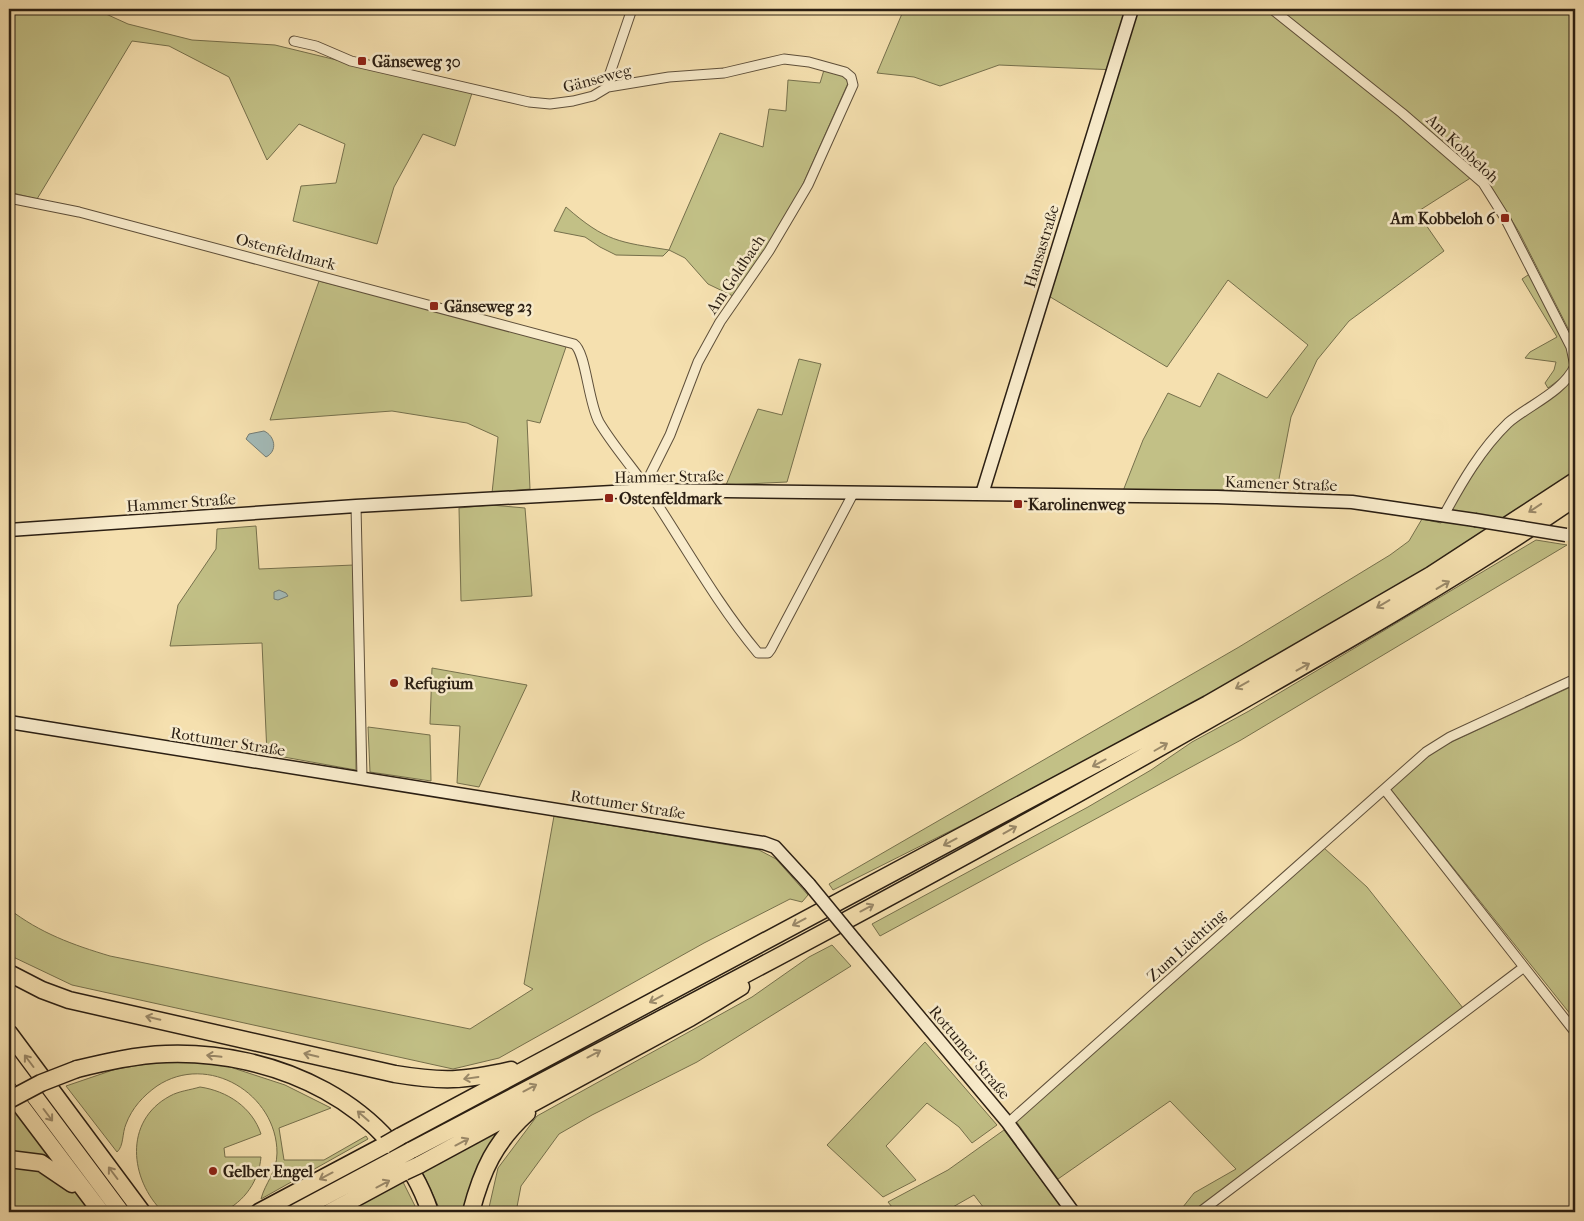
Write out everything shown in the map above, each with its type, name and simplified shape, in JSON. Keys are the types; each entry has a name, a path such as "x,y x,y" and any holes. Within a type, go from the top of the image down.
{"highway":[{"path":"259,1212 1208,704 1431,576 1575,481"},
{"path":"330,1212 407,1162 1110,776 1358,636 1459,575 1575,498"},
{"path":"296,1212 407,1162 557,1090 690,1018 776,964 809,940"},
{"path":"9,973 42,990 69,1000 423,1079 457,1080 535,1064"},
{"path":"9,1033 142,1212"},
{"path":"9,1100 41,1082 77,1069 112,1060 144,1056 189,1054 242,1060 300,1078 324,1089 355,1108 378,1129 406,1164 430,1212"},
{"path":"9,1062 121,1212"},
{"path":"9,1090 99,1212"},
{"path":"471,1212 482,1173 496,1147 506,1133 526,1113 557,1090"},
{"path":"9,1159 32,1161 50,1168 78,1190 99,1212"}],"street":[{"path":"608,87 608,79 632,9"},
{"name":"Hansastraße","path":"982,494 1132,9"},
{"name":"Am Kobbeloh","path":"1272,9 1402,113 1483,184 1500,209 1572,346 1575,366 1568,377 1520,414 1495,437 1465,477 1444,515"},
{"name":"Gänseweg","path":"294,41 316,46 351,62 530,102 550,104 593,96 608,87 670,77 724,72 784,59 818,64 845,72 851,77"},
{"name":"Am Goldbach","path":"649,490 647,481 670,435 698,362 720,322 769,251 808,185 853,85 851,77"},
{"name":"Ostenfeldmark","path":"9,198 79,212 574,344 581,350 590,399 599,422 649,490 729,618 758,653 763,654 771,649 854,492"},
{"name":"Hammer Straße","path":"9,530 356,506 649,490 982,494"},
{"name":"Kamener Straße","path":"982,494 1352,502 1570,536"},
{"path":"356,506 362,778"},
{"name":"Zum Lüchting","path":"1008,1123 1426,752 1450,737 1575,679"},
{"name":"Rottumer Straße","path":"9,722 764,843 775,847 809,884 1008,1123 1073,1212"},
{"path":"1385,790 1575,1032"},
{"path":"1200,1212 1524,967"}],"shaded area":[{"path":"9,9 95,9 128,24 192,40 275,45 472,93 455,146 423,134 394,187 377,244 293,221 301,186 336,183 345,144 299,124 267,160 229,77 169,46 132,41 37,199 9,192"},
{"path":"904,9 1575,9 1575,342 1519,232 1487,180 1472,177 1417,212 1444,251 1349,321 1317,360 1291,417 1277,489 1123,491 1143,440 1168,393 1200,407 1218,373 1267,398 1308,345 1228,280 1167,367 1047,295 1117,70 999,65 940,86 914,77 877,73"},
{"path":"824,70 845,76 848,83 795,202 767,251 733,296 708,284 685,258 669,250 720,133 763,147 769,109 786,111 788,80 820,83"},
{"path":"566,207 592,227 614,239 669,250 663,256 616,255 585,237 554,231"},
{"path":"1531,273 1567,343 1571,364 1564,376 1548,388 1545,383 1554,370 1556,362 1525,358 1530,352 1557,337 1522,279"},
{"path":"319,281 567,344 540,423 527,420 530,489 492,493 498,437 467,423 392,411 270,420"},
{"path":"799,359 821,364 787,482 726,485 758,409 782,415"},
{"path":"1575,370 1575,476 1460,551 1282,657 1067,772 833,890 829,884 1239,647 1390,555 1409,541 1422,519 1441,523 1497,438"},
{"path":"491,505 525,508 532,596 461,601 459,508"},
{"path":"256,526 259,569 354,565 356,770 267,754 262,643 170,646 178,605 216,549 217,529"},
{"path":"1536,540 1567,545 1241,740 880,936 872,924 1088,807 1151,770 1192,742 1249,711"},
{"path":"432,668 527,685 479,787 457,783 460,726 430,724"},
{"path":"1575,685 1575,1020 1391,790 1416,765 1443,746"},
{"path":"368,727 430,735 431,781 370,772"},
{"path":"554,816 759,850 776,859 808,895 802,902 790,899 704,943 499,1058 453,1069 72,985 9,955 9,909 45,932 110,956 470,1029 533,989 524,984"},
{"path":"1324,848 1367,887 1463,1008 1196,1212 1179,1212 1194,1193 1236,1169 1170,1101 1058,1179 1016,1121"},
{"path":"832,945 851,966 697,1062 592,1115 559,1134 521,1186 516,1212 488,1212 498,1168 537,1116 752,997 809,957"},
{"path":"925,1042 997,1125 972,1143 959,1127 927,1103 886,1146 916,1180 883,1197 827,1145"},
{"path":"159,1062 214,1063 230,1067 285,1085 331,1108 279,1128 284,1160 324,1160 366,1136 368,1139 261,1199 273,1172 277,1153 274,1132 265,1113 252,1097 236,1085 217,1077 197,1074 177,1077 157,1086 147,1094 128,1118 121,1146 117,1152 66,1086 116,1069"},
{"path":"200,1087 220,1092 245,1108 257,1124 261,1134 224,1148 225,1157 261,1157 260,1166 254,1182 244,1196 222,1212 163,1212 152,1199 138,1168 136,1151 138,1135 144,1120 155,1107 173,1094"},
{"path":"16,1106 63,1167 9,1154 9,1111"},
{"path":"507,1122 466,1212 441,1212 421,1169"},
{"path":"1004,1130 1065,1212 987,1212 974,1195 944,1212 896,1212 888,1202 948,1170"},
{"path":"9,1163 50,1172 77,1193 93,1212 62,1212 56,1208 43,1212 13,1212 9,1206"},
{"path":"403,1182 418,1212 341,1212"}],"water":[{"path":"264,431 271,436 274,444 272,451 266,457 246,439 249,434"},
{"path":"279,590 288,596 278,600 274,599 274,592"}],"place":[{"name":"Gänseweg 30","path":"362,61"},
{"name":"Am Kobbeloh 6","path":"1505,218"},
{"name":"Gänseweg 23","path":"434,306"},
{"name":"Ostenfeldmark","path":"609,498"},
{"name":"Karolinenweg","path":"1018,504"},
{"name":"Refugium","path":"394,683"},
{"name":"Gelber Engel","path":"213,1171"}]}
